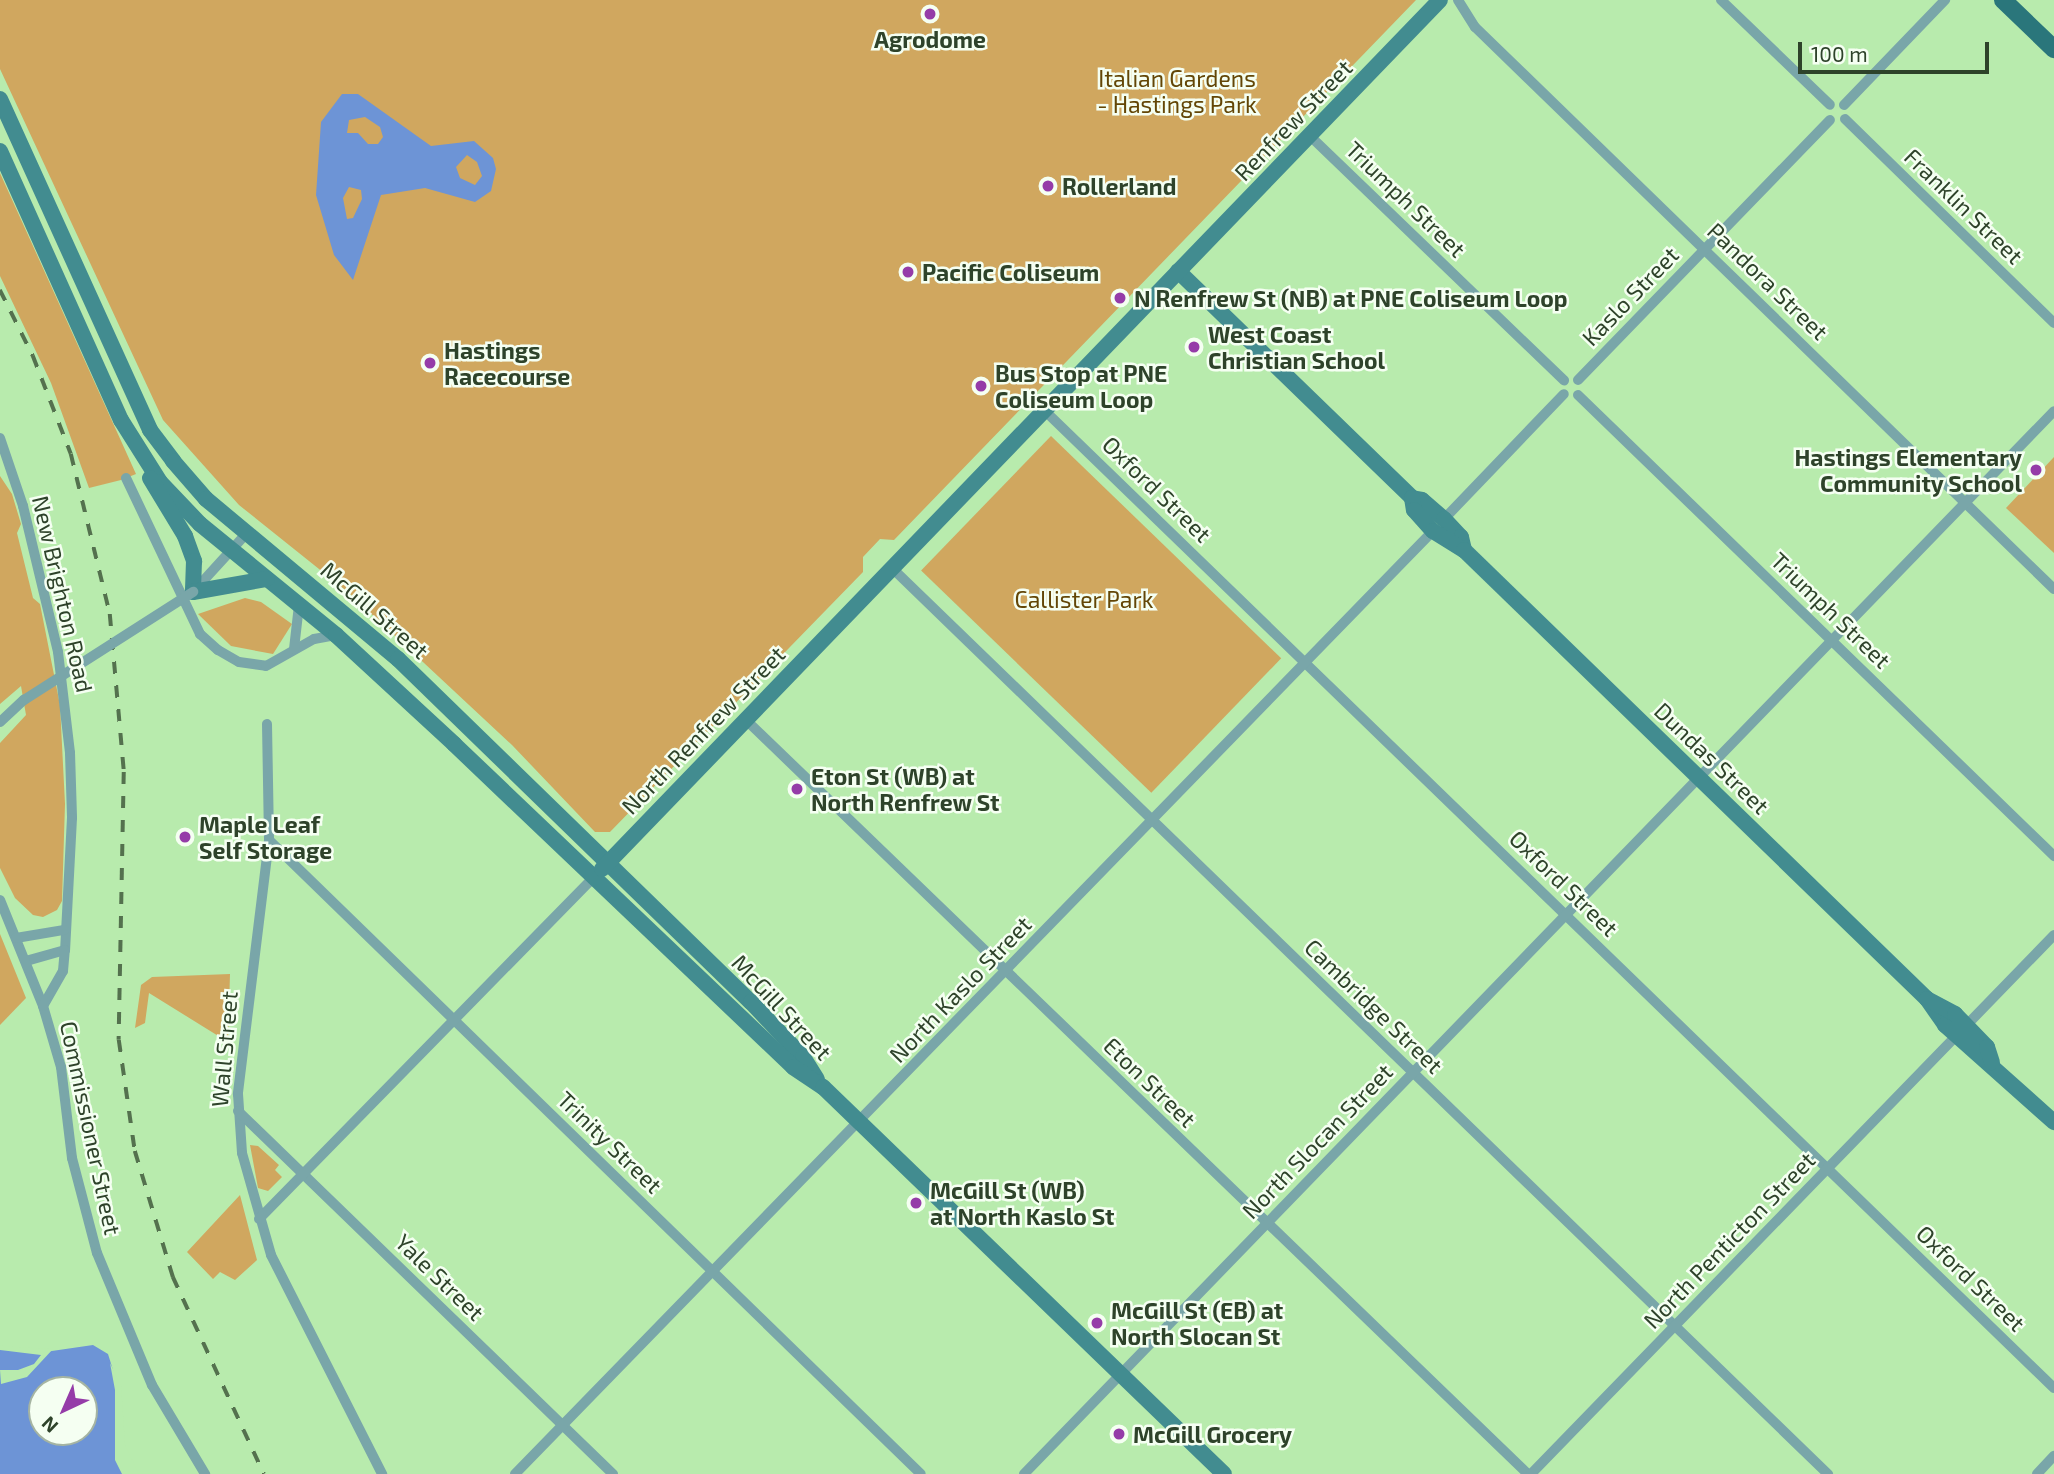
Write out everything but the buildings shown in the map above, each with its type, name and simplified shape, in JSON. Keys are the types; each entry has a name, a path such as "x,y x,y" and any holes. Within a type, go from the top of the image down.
{"main road":[{"name":"Renfrew Street","path":"1178,271 1440,0"},
{"path":"2003,0 2054,49"},
{"name":"McGill Street","path":"0,99 150,430 206,499 398,659 777,1030 822,1087"},
{"name":"McGill Street","path":"0,151 121,420 145,462 181,505 232,551 336,635 793,1067 822,1087 860,1122 1223,1474"},
{"name":"North Renfrew Street","path":"593,878 1178,271"},
{"name":"Dundas Street","path":"1178,271 1412,498 1414,510 1461,537 1464,550 1927,999 1961,1030 1987,1047 1992,1062 2054,1122"},
{"path":"145,462 155,490 191,550 193,592 267,579"}],"street":[{"name":"Pandora Street","path":"1458,0 1475,27 2054,589"},
{"path":"1721,0 1830,105 1844,105 1945,0"},
{"path":"1830,105 1830,120 1845,119 1844,105"},
{"name":"Franklin Street","path":"1845,119 2054,323"},
{"name":"Kaslo Street","path":"1578,380 1830,120"},
{"name":"Triumph Street","path":"1309,135 1564,380"},
{"path":"1438,525 1564,394 1564,380 1578,380 1578,395 1564,394"},
{"name":"Triumph Street","path":"1578,395 2054,856"},
{"name":"Oxford Street","path":"1044,410 2054,1388"},
{"name":"North Slocan Street","path":"1024,1474 2054,411"},
{"name":"New Brighton Road","path":"0,438 23,506 67,703 72,818 70,904 64,930 63,971 43,1006"},
{"path":"125,478 170,576 208,643 252,665 266,666 294,649 336,635"},
{"name":"North Kaslo Street","path":"515,1474 1438,525"},
{"path":"0,722 24,700 193,592 246,534"},
{"name":"Cambridge Street","path":"892,568 1828,1474"},
{"path":"294,649 299,605"},
{"name":"Eton Street","path":"745,719 1530,1474"},
{"name":"Wall Street","path":"267,724 269,840 238,1111 242,1153 271,1255 382,1474"},
{"name":"Trinity Street","path":"269,840 921,1474"},
{"name":"North Renfrew Street","path":"259,1219 593,878"},
{"name":"Commissioner Street","path":"0,900 43,1006 61,1067 72,1158 97,1253 152,1385 205,1474"},
{"path":"16,938 64,930"},
{"name":"North Penticton Street","path":"1530,1474 2054,935"},
{"path":"26,961 65,950"},
{"name":"Yale Street","path":"238,1111 614,1474"},
{"path":"2037,1474 2054,1456"}],"green space":[{"name":"Italian Gardens - Hastings Park","path":"0,0 1416,0 894,540 880,539 863,557 863,572 610,832 595,832 512,745 349,593 239,505 163,420 0,69"},
{"path":"0,173 136,474 89,488 51,383 0,276"},
{"name":"Callister Park","path":"1051,436 1281,658 1151,793 921,571"},
{"path":"2054,457 2054,553 2006,508"},
{"path":"0,476 12,494 21,524 17,533 33,598 40,604 60,705 65,804 62,901 57,910 43,917 33,915 15,898 0,868 0,743 26,715 21,686 0,704"},
{"path":"245,598 261,602 292,624 273,654 231,646 198,614"},
{"path":"0,934 26,998 0,1025"},
{"path":"230,974 228,1042 149,993 145,1023 135,1028 141,985 152,977"},
{"path":"250,1145 258,1146 279,1165 275,1170 282,1177 268,1191 258,1188"},
{"path":"240,1195 257,1260 235,1280 220,1272 213,1279 187,1252"}],"water":[{"path":"342,94 358,94 431,146 474,141 493,158 496,169 491,191 475,202 425,188 381,195 353,280 334,255 316,195 321,122","holes":["365,117 380,127 383,137 378,144 368,144 358,133 347,133 349,120","467,155 477,162 482,176 475,185 460,178 456,167","349,187 361,190 362,199 353,218 347,219 343,198"]},
{"path":"93,1345 108,1354 118,1386 121,1446 135,1474 0,1474 0,1348 45,1352"}],"pier":[{"path":"0,1345 53,1349 27,1377 1,1384 0,1370 18,1370 34,1364 41,1355 0,1350"},
{"path":"110,1363 121,1385 125,1445 139,1474 122,1474 115,1460 115,1390"}],"railway":[{"path":"0,290 33,356 71,454 110,614 124,772 119,1040 135,1151 173,1277 264,1474"}],"place":[{"name":"Agrodome","path":"930,14"},
{"name":"Rollerland","path":"1048,186"},
{"name":"Pacific Coliseum","path":"908,272"},
{"name":"N Renfrew St (NB) at PNE Coliseum Loop","path":"1120,298"},
{"name":"West Coast Christian School","path":"1194,347"},
{"name":"Hastings Racecourse","path":"430,363"},
{"name":"Bus Stop at PNE Coliseum Loop","path":"981,386"},
{"name":"Hastings Elementary Community School","path":"2036,470"},
{"name":"Eton St (WB) at North Renfrew St","path":"797,789"},
{"name":"Maple Leaf Self Storage","path":"185,837"},
{"name":"McGill St (WB) at North Kaslo St","path":"916,1203"},
{"name":"McGill St (EB) at North Slocan St","path":"1097,1323"},
{"name":"McGill Grocery","path":"1119,1434"}]}
